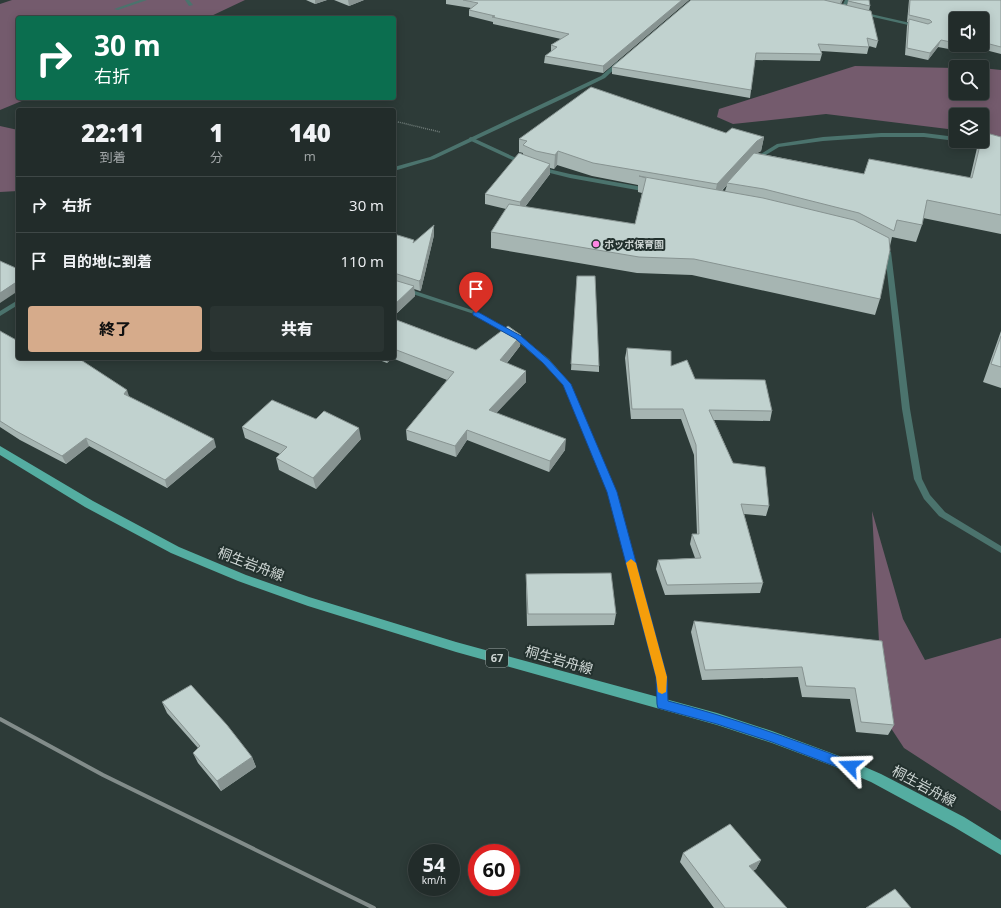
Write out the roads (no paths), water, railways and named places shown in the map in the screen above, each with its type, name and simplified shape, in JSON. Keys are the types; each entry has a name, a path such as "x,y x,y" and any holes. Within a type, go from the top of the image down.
{"main road":[{"name":"桐生岩舟線","path":"0,450 89,504 175,550 242,578 308,601 456,647 717,719 837,761 913,796 1001,848"}],"street":[{"path":"116,9 145,0"},
{"path":"187,0 191,5"},
{"path":"842,9 846,0"},
{"path":"835,7 850,11"},
{"path":"857,12 926,28"},
{"path":"396,168 432,158 603,77 626,58"},
{"path":"752,163 757,157 777,146 824,140 881,134 924,135 949,138"},
{"path":"471,139 533,167 570,176 654,192"},
{"path":"989,144 1001,146"},
{"path":"876,246 888,252 906,409 918,480 927,497 942,514 1001,550"},
{"path":"396,287 476,313 518,338 546,361 566,384 612,492 662,677 662,704"},
{"path":"0,314 16,303"}],"railway":[{"path":"0,719 103,775 374,908"}],"place":[{"name":"ポッポ保育園","path":"596,244"}]}
